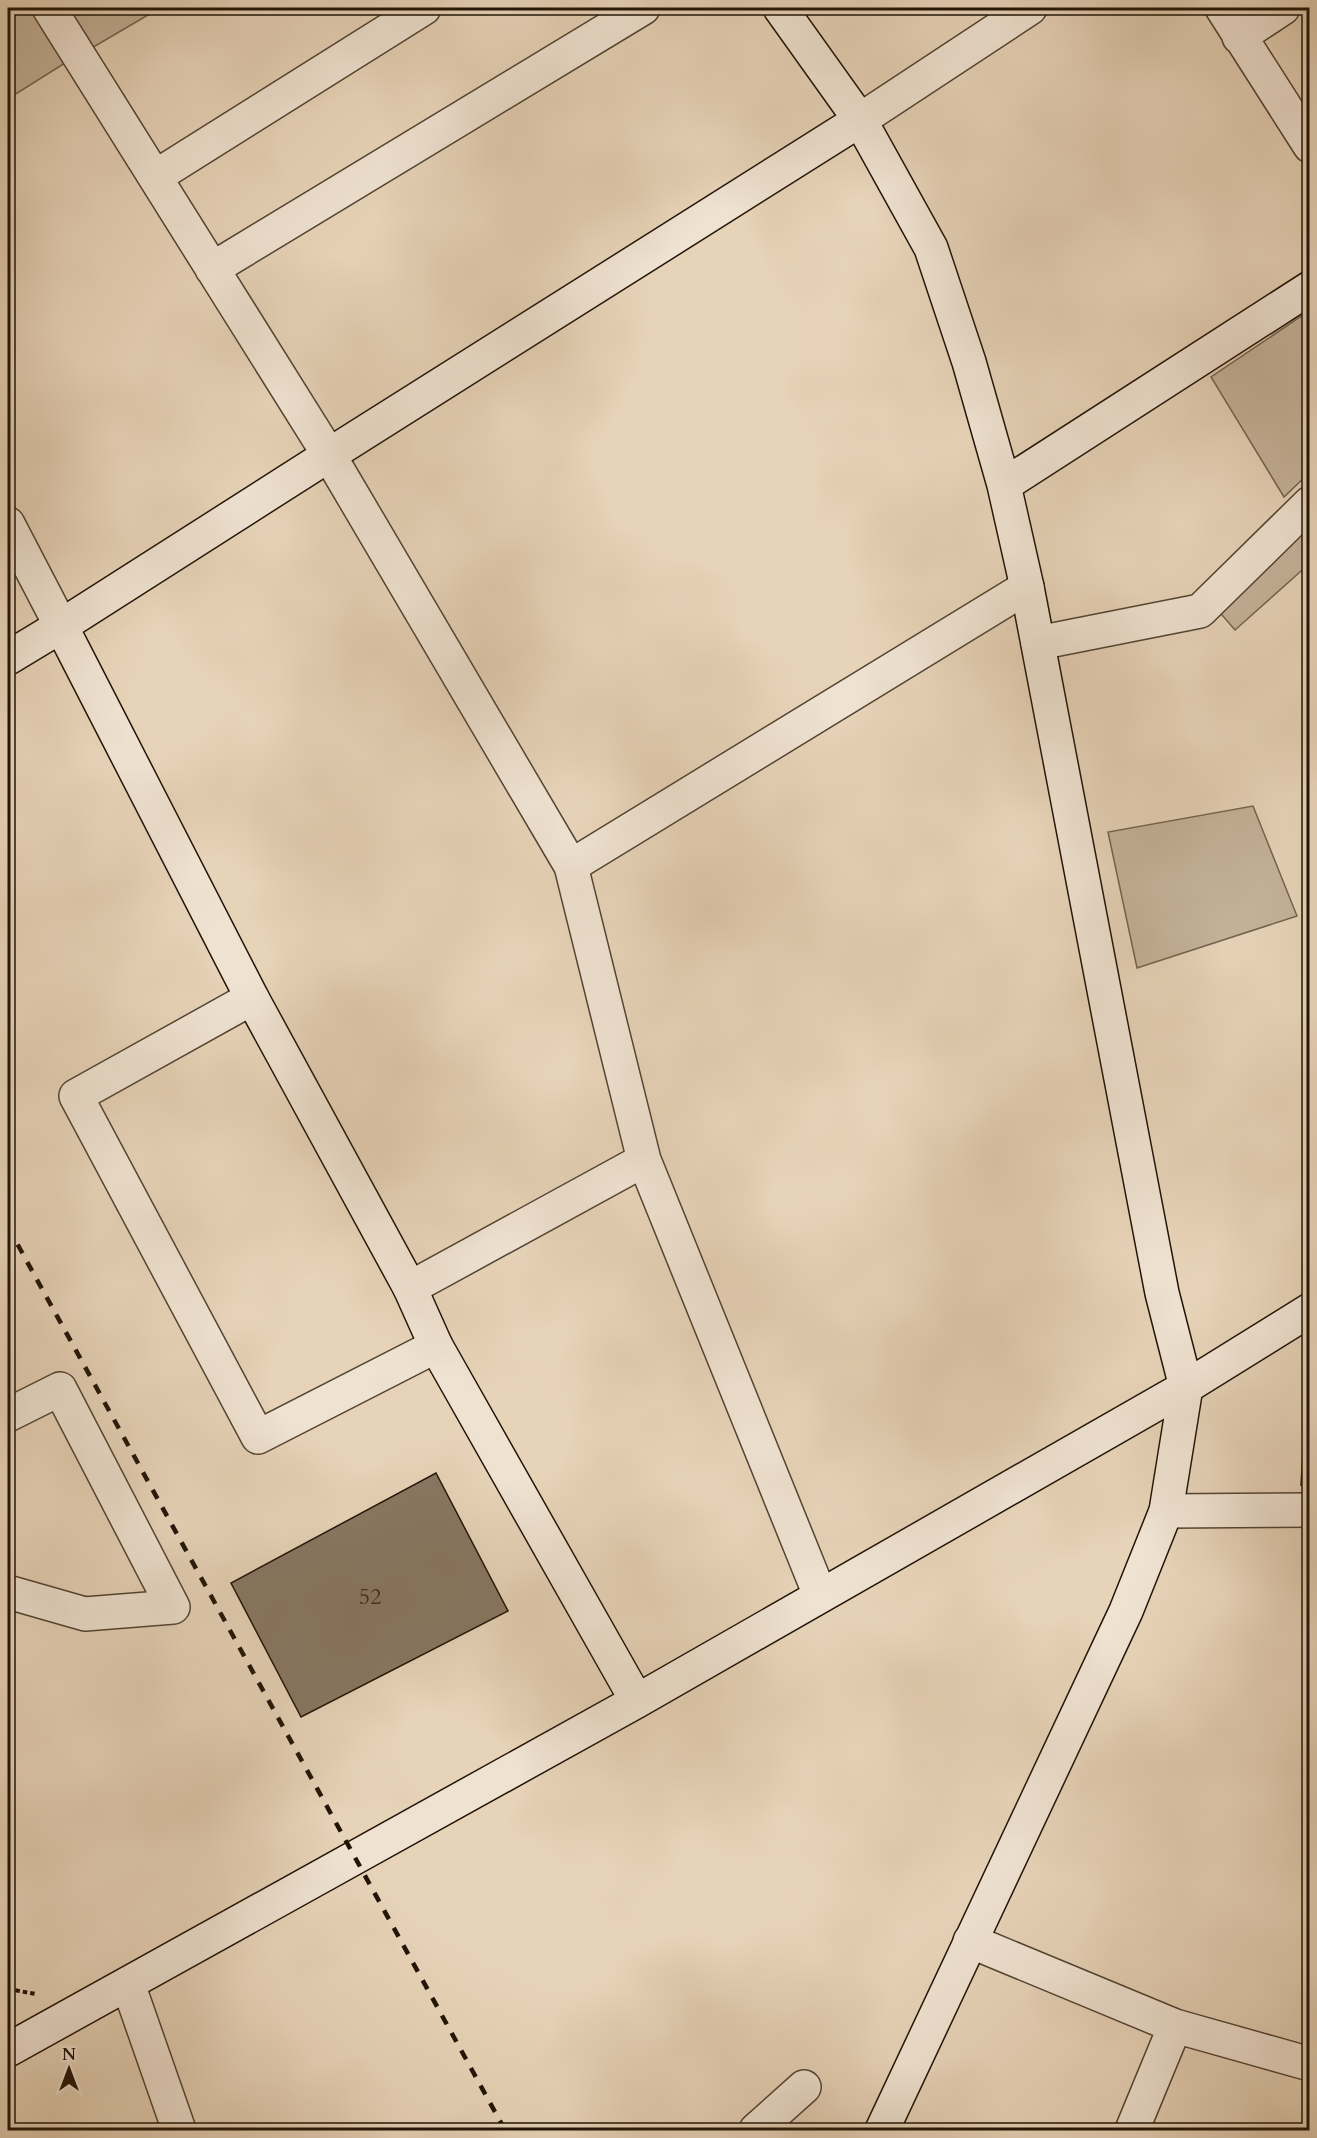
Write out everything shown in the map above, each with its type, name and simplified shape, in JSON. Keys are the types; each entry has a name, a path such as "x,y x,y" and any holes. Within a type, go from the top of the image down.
{"street":[{"path":"49,8 329,455 571,866 644,1160 820,1595"},
{"path":"155,177 424,8"},
{"path":"212,269 643,8"},
{"path":"780,8 861,120 931,248 969,362 1004,485 1027,587 1151,1238 1162,1293 1186,1387 1166,1511 1121,1621 882,2130"},
{"path":"8,658 61,627 329,455 861,120 1030,8"},
{"path":"1222,8 1310,146"},
{"path":"1239,37 1283,8"},
{"path":"1004,485 1310,288"},
{"path":"1038,643 1200,611 1310,503"},
{"path":"8,524 252,998 410,1288 436,1346 637,1701"},
{"path":"571,866 1027,587"},
{"path":"252,998 76,1096 258,1437 436,1346"},
{"path":"410,1288 644,1160"},
{"path":"8,2050 637,1701 1186,1387 1310,1310"},
{"path":"8,1415 60,1389 173,1607 85,1614 8,1592"},
{"path":"1166,1511 1310,1510"},
{"path":"970,1941 1175,2026 1310,2064"},
{"path":"128,1984 179,2130"},
{"path":"1132,2130 1175,2026"},
{"path":"756,2130 804,2087"}],"path":[{"path":"8,1989 38,1995"}],"shaded area":[{"path":"8,8 42,8 73,58 8,99"},
{"path":"56,8 160,8 85,52"},
{"path":"1309,311 1309,473 1284,497 1211,377"},
{"path":"1309,520 1309,564 1235,630 1216,608"},
{"path":"1253,806 1297,916 1137,968 1108,832"}],"building":[{"path":"1306,1404 1310,1404 1310,1486 1301,1485"},
{"path":"436,1473 508,1611 301,1717 231,1583"}],"railway":[{"path":"8,1227 505,2130"}]}
